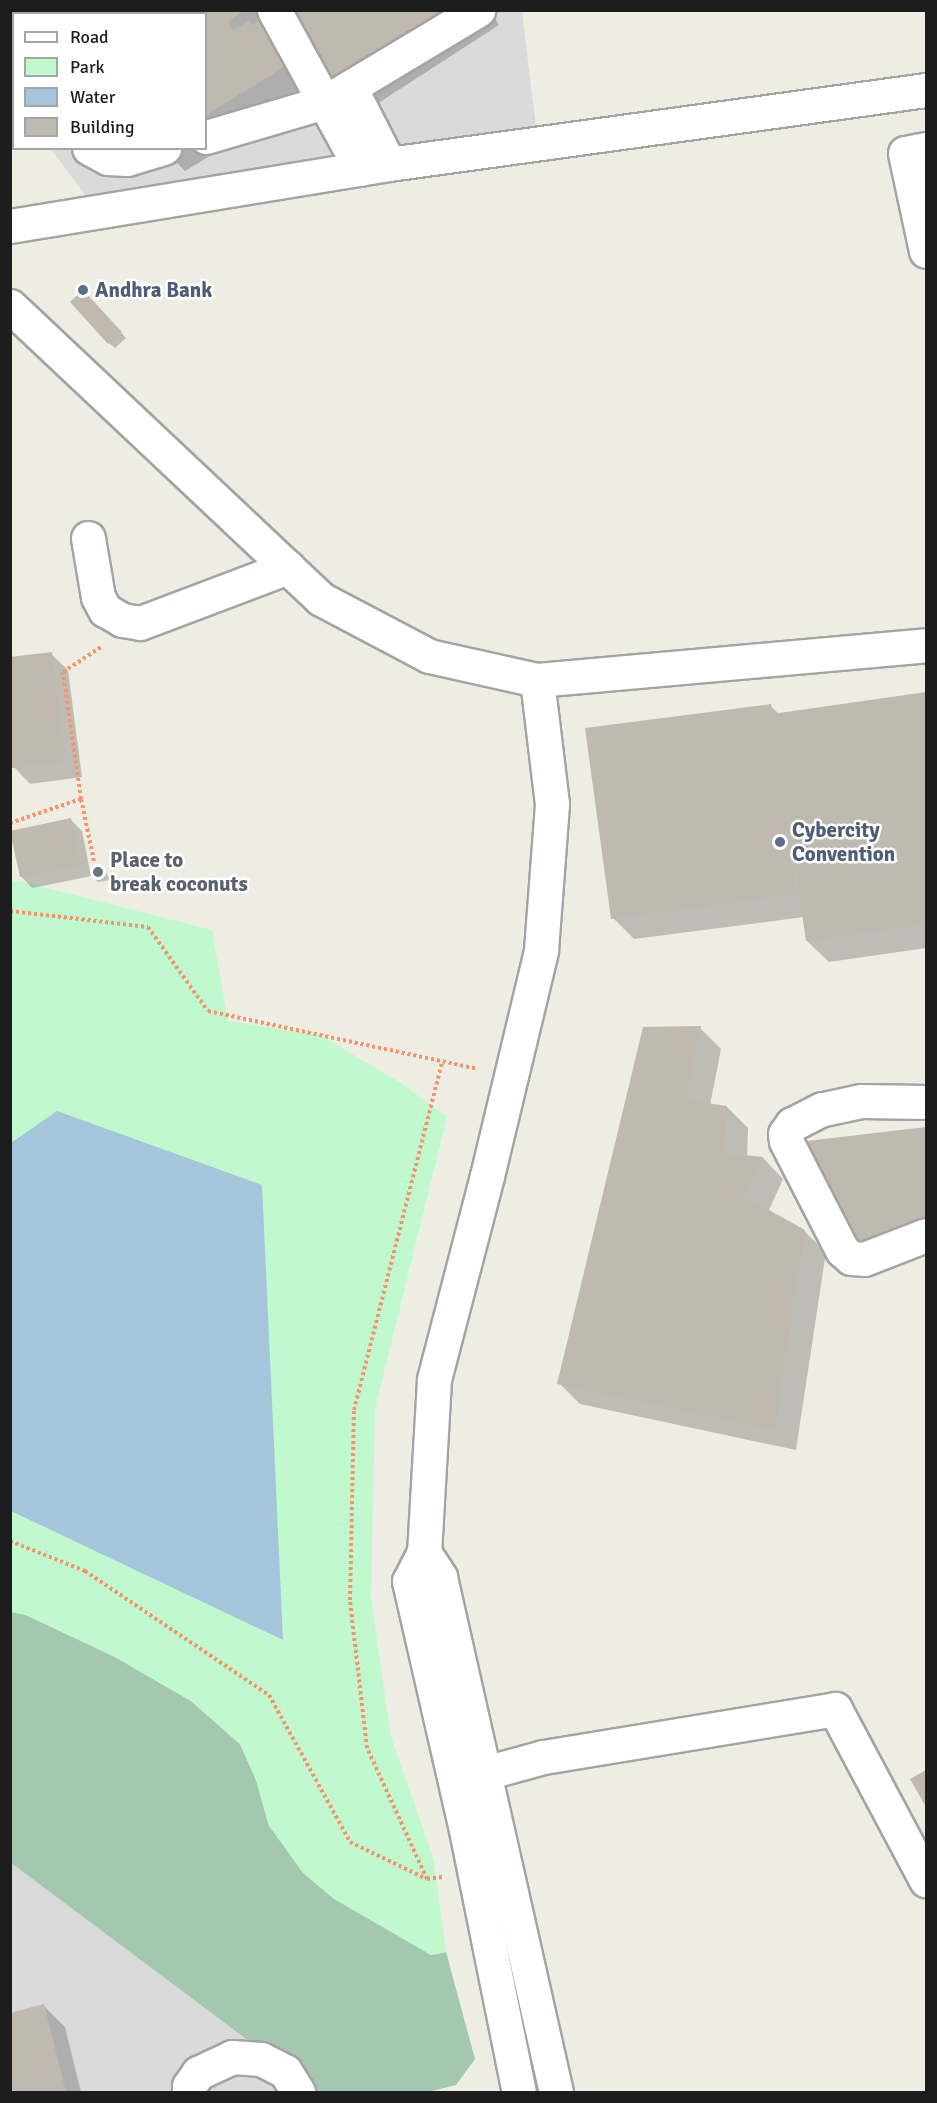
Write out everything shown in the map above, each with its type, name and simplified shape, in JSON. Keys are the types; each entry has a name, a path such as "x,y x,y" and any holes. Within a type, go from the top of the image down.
{"street":[{"path":"274,10 337,94 375,166"},
{"path":"207,136 337,94 478,10"},
{"path":"10,226 375,166 927,90"},
{"path":"927,149 905,153 927,250"},
{"path":"93,150 108,158 126,159 157,150"},
{"path":"11,307 321,599 429,656 537,680 927,645"},
{"path":"88,538 98,597 105,610 122,620 140,623 288,567"},
{"path":"519,2092 475,1874 409,1581 424,1552 434,1380 541,951 552,804 537,680"},
{"path":"927,1102 861,1101 822,1109 792,1124 785,1134 786,1141 842,1250 851,1258 864,1259 927,1235"},
{"path":"424,1552 440,1577 556,2092"},
{"path":"484,1773 543,1757 835,1708 927,1880"},
{"path":"189,2092 189,2086 198,2073 232,2057 261,2059 285,2071 298,2092"}],"path":[{"path":"94,861 81,799 63,672 140,623"},
{"path":"10,823 81,799"},
{"path":"10,911 148,927 208,1011 511,1076"},
{"path":"427,1879 367,1748 351,1611 354,1410 442,1061"},
{"path":"10,1541 85,1570 269,1695 350,1842 427,1879 475,1874"}],"shaded area":[{"path":"10,11 522,11 536,128 89,200 52,150 207,150 207,12 12,12 12,95 10,92"},
{"path":"11,1863 317,2092 11,2092"}],"green space":[{"path":"10,881 23,882 212,930 228,1021 320,1035 401,1083 447,1117 375,1409 371,1597 391,1737 434,1860 446,1952 431,1955 334,1899 303,1873 269,1826 256,1780 240,1744 191,1701 115,1657 26,1615 11,1612"},
{"path":"10,1612 26,1615 115,1657 191,1701 240,1744 256,1780 269,1826 430,1955 446,1952 475,2059 456,2085 428,2092 317,2092 11,1863"}],"water":[{"path":"57,1111 262,1185 283,1640 11,1511 11,1143"}],"building":[{"path":"14,10 49,10 46,12 15,12"},
{"path":"159,10 244,10 228,22 233,30 250,20 253,25 262,19 289,64 207,114 207,12 156,12"},
{"path":"289,10 452,10 337,85"},
{"path":"83,290 122,332 108,344 70,302"},
{"path":"52,652 66,761 12,768 10,657"},
{"path":"926,692 926,924 806,941 782,776 797,894 611,919 585,728 771,704 772,714"},
{"path":"71,818 81,865 20,877 10,831"},
{"name":"Place to break coconuts","path":"104,867 105,874 92,877 90,870"},
{"path":"701,1026 686,1100 727,1106 725,1153 763,1157 745,1197 805,1230 775,1430 557,1384 643,1027"},
{"path":"926,1127 926,1219 856,1252 790,1143"},
{"path":"926,1770 926,1807 910,1779"},
{"path":"44,2004 66,2092 10,2092 10,2013"}],"place":[{"name":"Andhra Bank","path":"83,290"},
{"name":"Cybercity Convention","path":"780,842"},
{"name":"Place to break coconuts","path":"98,872"}]}
